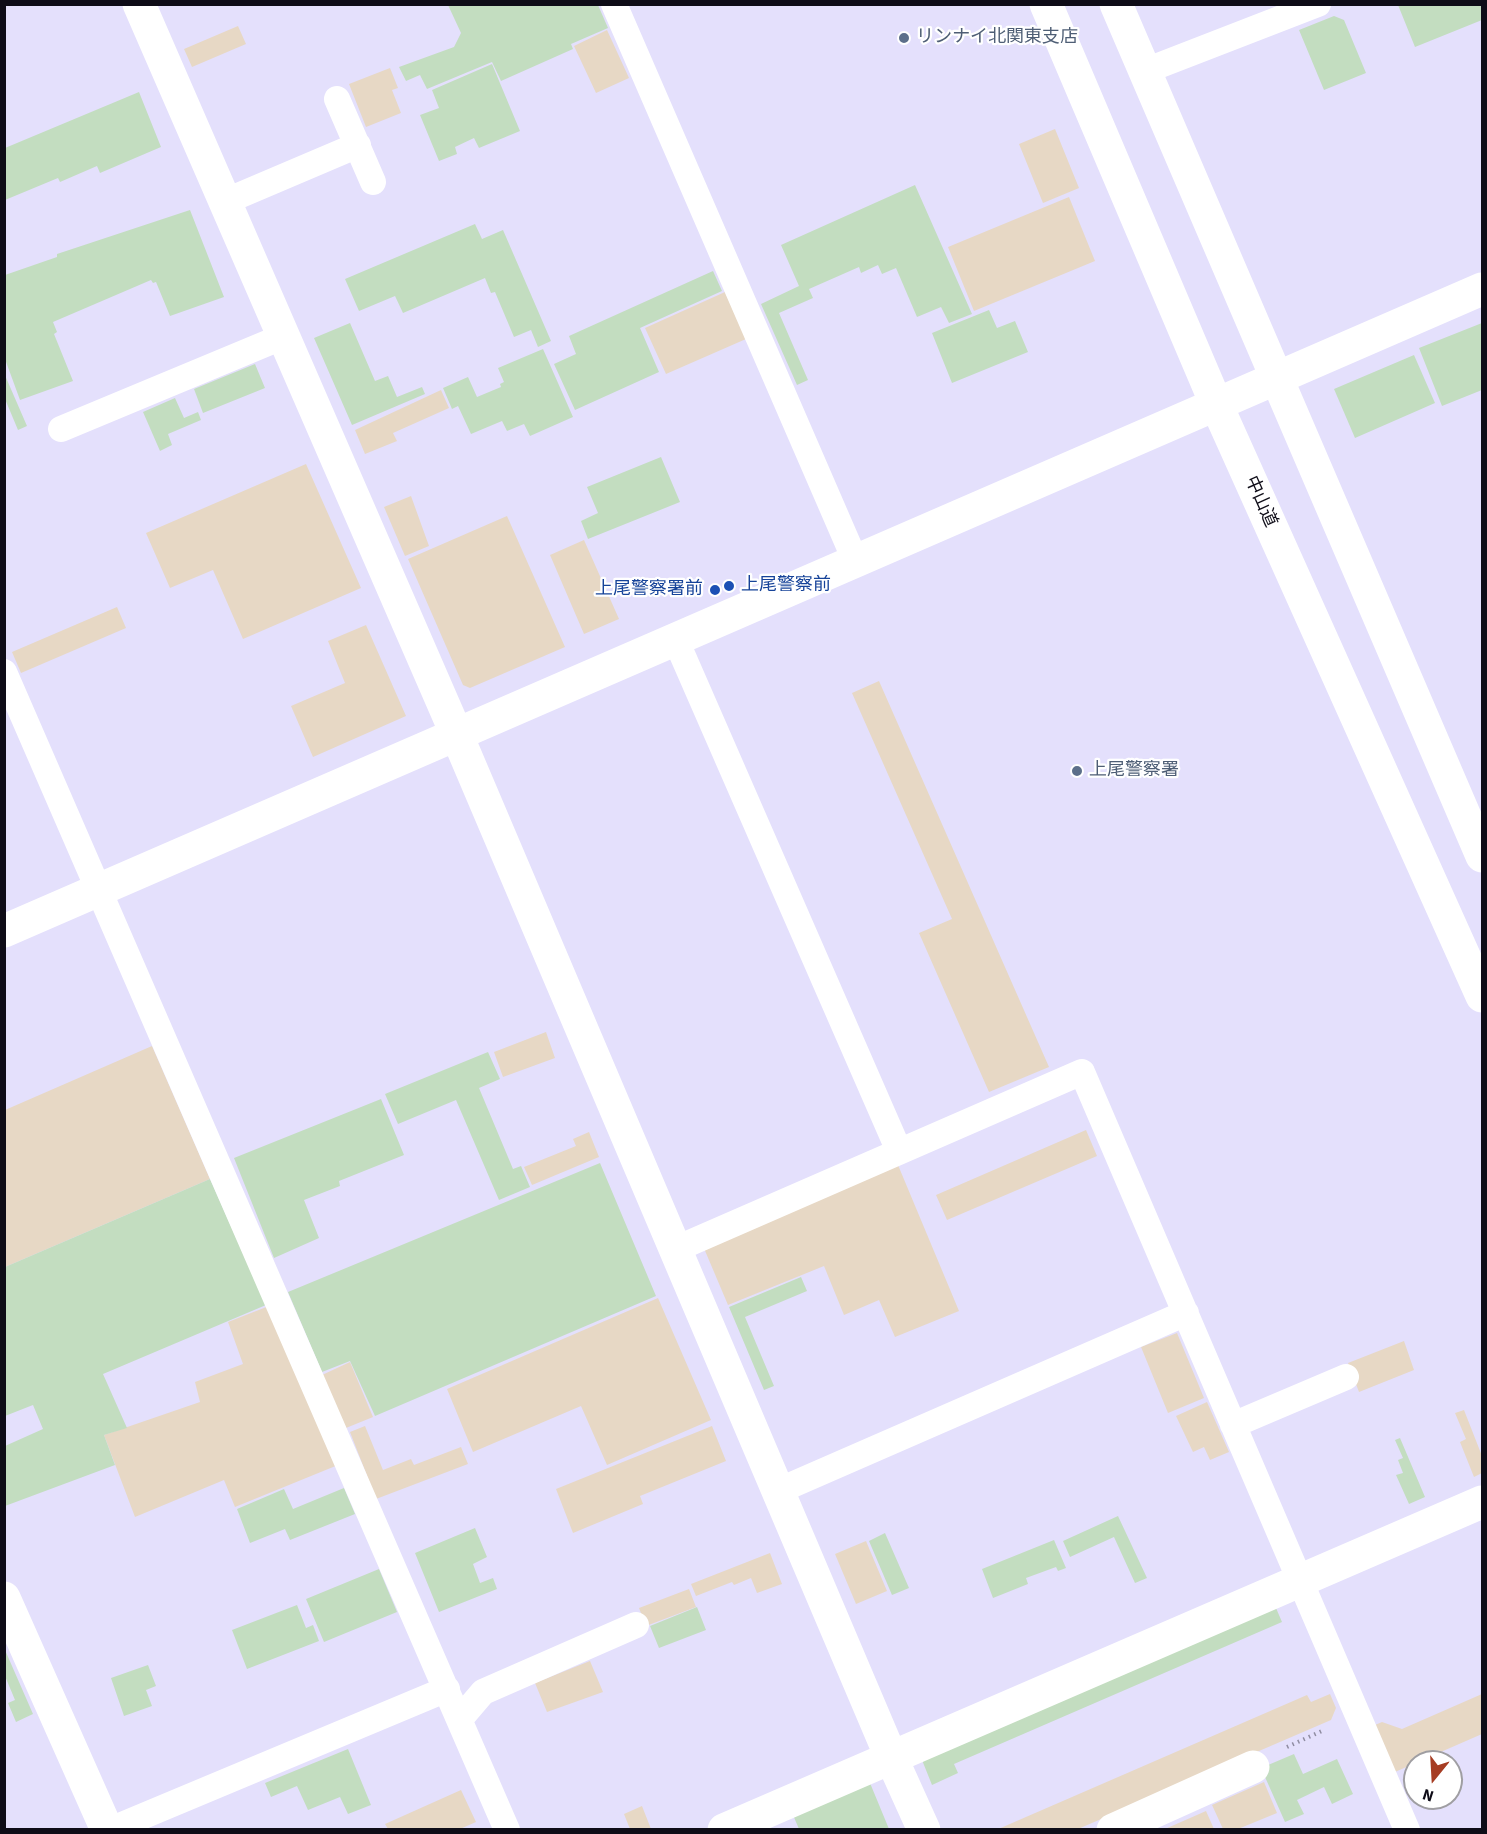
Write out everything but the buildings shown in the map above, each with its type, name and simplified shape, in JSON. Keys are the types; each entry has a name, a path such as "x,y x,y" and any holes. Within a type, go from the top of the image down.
{"main road":[{"path":"139,4 456,733 924,1830"},
{"name":"中山道","path":"1046,4 1216,406 1482,996"},
{"path":"1116,4 1482,856"},
{"path":"4,931 855,560 1279,379 1482,288"},
{"path":"724,1830 1482,1502"},
{"path":"4,1598 108,1830"},
{"path":"1113,1830 1253,1767"}],"lane":[{"path":"614,4 855,560"},
{"path":"1145,71 1318,4"},
{"path":"337,99 373,182"},
{"path":"224,202 358,145"},
{"path":"61,429 282,337"},
{"path":"675,638 899,1151"},
{"path":"4,672 507,1830"},
{"path":"676,1249 1082,1072 1407,1830"},
{"path":"778,1491 1186,1313"},
{"path":"1233,1425 1346,1377"},
{"path":"460,1719 483,1692 636,1624"},
{"path":"108,1830 447,1689"}],"path":[{"path":"1253,1767 1266,1756 1357,1716"}],"shaded area":[{"path":"238,26 246,44 192,67 184,49"},
{"path":"607,30 629,78 596,93 574,46"},
{"path":"390,68 398,88 392,90 401,113 366,127 349,84"},
{"path":"1055,129 1079,188 1043,203 1019,144"},
{"path":"1069,197 1095,261 974,311 948,247"},
{"path":"725,292 746,339 666,374 645,328"},
{"path":"441,390 449,408 393,433 397,441 365,454 355,430"},
{"path":"306,464 361,588 243,639 213,570 170,588 146,533"},
{"path":"411,496 429,546 405,556 384,507"},
{"path":"507,516 565,647 470,688 463,685 408,559"},
{"path":"584,540 619,619 584,634 550,555"},
{"path":"117,607 126,628 21,673 12,652"},
{"path":"366,625 406,716 313,757 291,706 345,683 328,641"},
{"path":"879,681 1049,1067 989,1092 919,933 952,919 852,693"},
{"path":"546,1032 555,1058 503,1077 494,1052"},
{"path":"152,1046 210,1179 5,1267 5,1110"},
{"path":"1086,1130 1097,1156 947,1220 936,1195"},
{"path":"589,1132 599,1157 532,1185 524,1167 576,1146 573,1139"},
{"path":"898,1165 959,1311 895,1337 879,1300 844,1315 824,1266 728,1305 703,1246"},
{"path":"658,1298 711,1420 607,1465 581,1406 473,1452 447,1389"},
{"path":"269,1306 338,1465 235,1507 224,1480 135,1517 104,1435 200,1402 195,1382 243,1364 228,1322"},
{"path":"1177,1333 1204,1398 1168,1413 1141,1347"},
{"path":"1404,1341 1414,1370 1359,1392 1348,1363"},
{"path":"350,1362 373,1417 346,1428 322,1375"},
{"path":"1207,1402 1229,1452 1210,1460 1204,1447 1193,1452 1176,1416"},
{"path":"1464,1410 1482,1456 1482,1473 1474,1477 1460,1442 1466,1439 1455,1413"},
{"path":"365,1426 383,1470 411,1459 414,1465 461,1447 468,1464 376,1499 350,1432"},
{"path":"712,1426 726,1461 640,1496 643,1504 573,1533 556,1489"},
{"path":"866,1541 887,1591 856,1604 835,1554"},
{"path":"770,1553 782,1584 757,1593 751,1578 734,1585 732,1582 696,1596 691,1584"},
{"path":"689,1589 696,1607 646,1626 639,1608"},
{"path":"590,1661 603,1692 547,1712 535,1683"},
{"path":"1330,1694 1336,1708 1331,1720 1078,1829 996,1830 1307,1695 1311,1702"},
{"path":"1482,1694 1482,1734 1445,1750 1403,1750 1403,1769 1395,1772 1375,1725 1382,1722 1402,1729"},
{"path":"1264,1782 1277,1813 1238,1829 1223,1829 1212,1805"},
{"path":"461,1790 476,1822 460,1829 388,1829 385,1824"},
{"path":"642,1806 651,1829 630,1829 624,1814"},
{"path":"1206,1811 1214,1829 1165,1829"}],"green space":[{"path":"448,5 598,5 608,28 571,44 573,49 501,81 492,62 427,89 420,75 406,81 399,67 454,47 461,33"},
{"path":"1398,5 1482,5 1482,20 1415,47"},
{"path":"1334,16 1344,20 1366,73 1324,90 1299,30"},
{"path":"492,64 520,131 479,148 474,138 455,147 457,154 439,161 420,115 439,108 432,90"},
{"path":"139,92 161,147 100,173 97,166 60,182 58,178 5,200 5,148"},
{"path":"915,185 972,314 949,323 941,307 917,317 896,268 882,274 878,265 861,273 859,267 809,289 813,298 779,313 808,380 797,385 761,304 799,286 781,245"},
{"path":"190,210 224,297 170,316 156,282 153,283 151,280 53,322 57,332 54,334 73,381 20,400 5,359 5,275 57,257 57,254"},
{"path":"475,224 482,239 503,230 551,341 538,347 531,330 514,337 495,292 491,293 485,278 403,313 395,296 359,311 345,279"},
{"path":"713,271 722,291 640,328 659,372 575,410 554,364 576,354 569,336"},
{"path":"989,310 997,328 1015,321 1028,352 952,383 932,333"},
{"path":"350,323 375,381 388,376 397,397 422,387 425,394 352,425 314,338"},
{"path":"1482,323 1482,390 1442,406 1419,348"},
{"path":"543,349 573,417 530,436 524,424 507,431 502,421 471,434 458,406 452,409 443,388 468,377 477,397 501,387 500,384 504,382 498,368"},
{"path":"1414,355 1435,403 1355,438 1334,389"},
{"path":"255,364 265,388 203,413 194,389"},
{"path":"4,373 27,426 18,430 5,399"},
{"path":"175,398 184,418 198,412 201,420 168,434 172,445 160,451 143,412"},
{"path":"661,457 680,502 588,539 581,521 598,513 587,487"},
{"path":"488,1052 500,1079 479,1088 513,1169 521,1166 530,1187 499,1200 456,1100 398,1124 385,1094"},
{"path":"381,1099 404,1155 339,1181 340,1186 304,1200 319,1238 274,1258 234,1158"},
{"path":"600,1163 656,1296 375,1416 350,1361 322,1372 288,1292"},
{"path":"210,1179 266,1305 103,1374 127,1428 104,1435 115,1465 5,1506 5,1446 43,1429 33,1405 5,1416 5,1267"},
{"path":"801,1277 807,1291 745,1317 774,1386 764,1390 729,1307"},
{"path":"1400,1438 1425,1497 1409,1504 1396,1475 1403,1473 1398,1460 1403,1458 1395,1440"},
{"path":"344,1488 355,1514 290,1540 285,1529 250,1543 237,1509 284,1489 293,1509"},
{"path":"1118,1516 1147,1578 1135,1583 1114,1537 1070,1557 1063,1541"},
{"path":"475,1528 487,1557 473,1564 480,1583 493,1578 497,1589 439,1612 415,1553"},
{"path":"885,1533 909,1588 892,1595 869,1541"},
{"path":"1054,1540 1066,1568 1058,1571 1056,1567 1026,1578 1028,1584 993,1598 982,1569"},
{"path":"379,1569 397,1612 324,1642 306,1599"},
{"path":"297,1605 306,1628 313,1625 319,1641 247,1669 232,1630"},
{"path":"697,1607 706,1630 659,1648 650,1626"},
{"path":"1276,1608 1282,1622 954,1764 958,1773 932,1785 922,1760"},
{"path":"5,1650 33,1714 16,1722 8,1703 15,1700 5,1676"},
{"path":"148,1665 156,1686 146,1690 152,1706 124,1716 111,1678"},
{"path":"348,1749 371,1805 348,1814 340,1797 308,1810 297,1786 271,1797 265,1783"},
{"path":"1294,1754 1303,1774 1337,1759 1353,1794 1332,1804 1324,1787 1297,1800 1304,1814 1285,1822 1261,1768"},
{"path":"870,1783 889,1829 799,1829 793,1815"}],"place":[{"name":"リンナイ北関東支店","path":"904,38"},
{"name":"上尾警察前","path":"729,586"},
{"name":"上尾警察署前","path":"715,590"},
{"name":"上尾警察署","path":"1077,771"}]}
